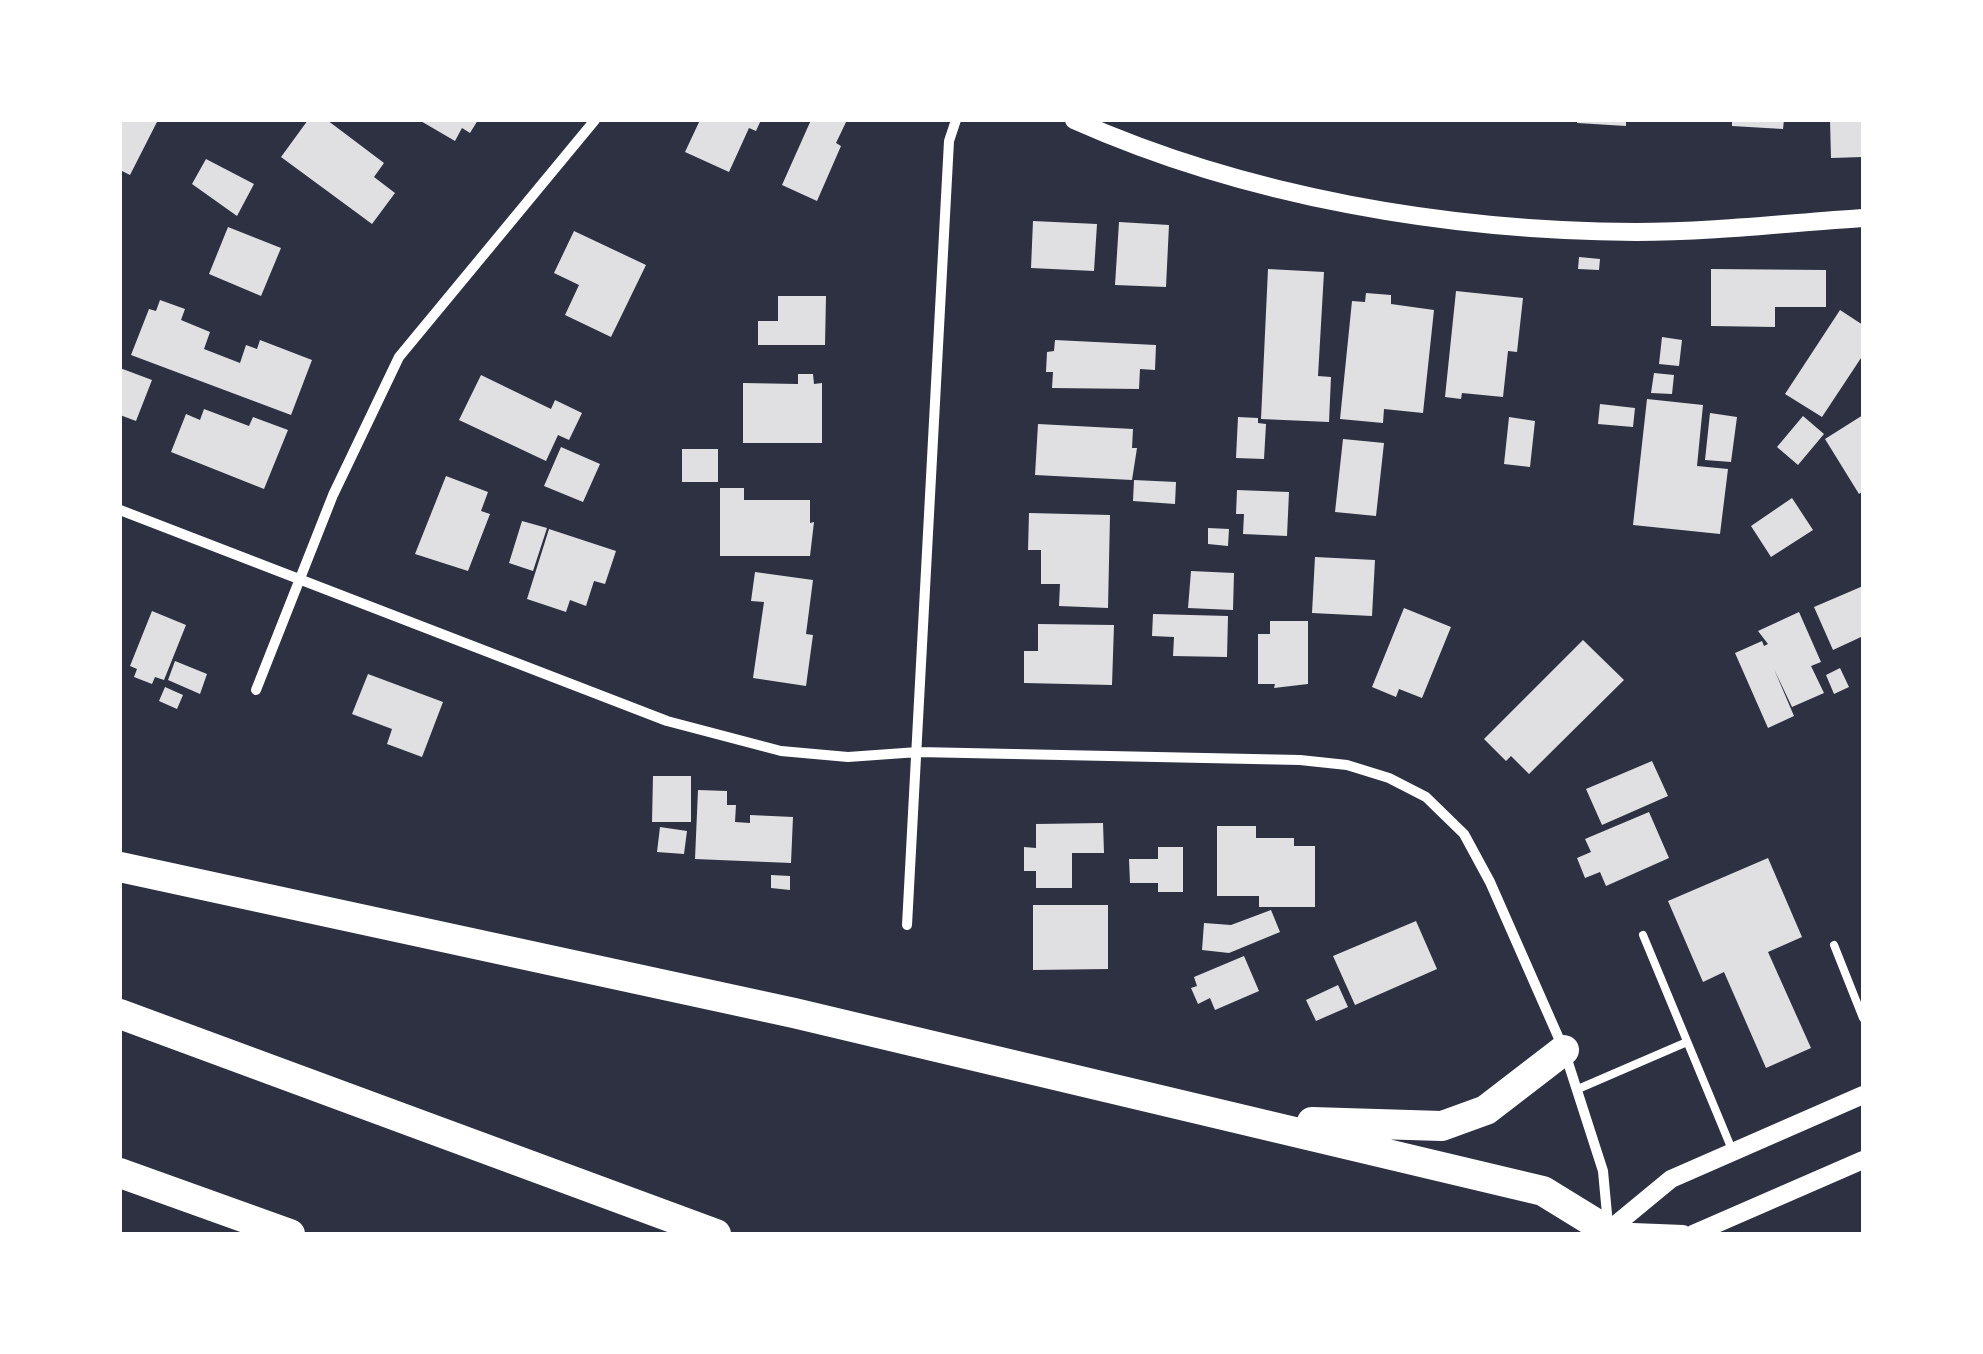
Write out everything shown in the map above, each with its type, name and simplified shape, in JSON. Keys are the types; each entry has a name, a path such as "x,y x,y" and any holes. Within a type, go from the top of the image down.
{"highway":[{"path":"120,867 794,1012 1544,1191 1608,1232"},
{"path":"120,1014 716,1234"},
{"path":"1214,1115 1442,1126 1486,1110 1564,1050"},
{"path":"120,1173 290,1234"}],"street":[{"path":"256,690 298,578 399,357 595,120"},
{"path":"907,924 948,161 956,120"},
{"path":"1074,120 1122,141 1269,187 1478,224 1637,232 1863,218"},
{"path":"120,510 649,714 781,751 848,757 918,752 1300,760 1348,765 1389,778 1426,797 1464,834 1490,882 1578,1089 1604,1170 1608,1232"},
{"path":"1608,1232 1671,1179 1863,1095"},
{"path":"1693,1234 1863,1160"},
{"path":"1608,1232 1682,1234"}],"lane":[{"path":"1643,935 1733,1152"},
{"path":"1834,945 1863,1018"},
{"path":"1578,1089 1688,1042"}],"building":[{"path":"120,120 158,120 130,175 120,170"},
{"path":"308,120 327,120 384,163 374,177 395,193 372,224 281,157"},
{"path":"419,120 478,120 470,133 462,128 455,141"},
{"path":"700,120 761,120 756,131 749,128 729,172 685,152"},
{"path":"811,120 847,120 836,143 841,146 817,201 782,185"},
{"path":"1626,120 1626,126 1577,123"},
{"path":"1732,120 1784,120 1783,129 1732,126"},
{"path":"1830,120 1863,120 1863,157 1831,158"},
{"path":"206,159 254,184 237,216 192,184"},
{"path":"1033,221 1097,224 1094,271 1031,268"},
{"path":"1119,222 1169,225 1166,287 1115,285"},
{"path":"228,227 281,248 261,296 209,274"},
{"path":"574,231 646,265 611,337 565,315 579,285 554,273"},
{"path":"1579,257 1600,259 1599,270 1578,269"},
{"path":"1268,269 1324,272 1318,376 1331,377 1329,422 1261,419"},
{"path":"1711,269 1826,270 1826,307 1775,307 1775,327 1711,326"},
{"path":"1456,291 1523,298 1517,352 1508,351 1503,397 1462,393 1461,399 1445,397"},
{"path":"1366,293 1391,295 1391,304 1434,310 1423,413 1384,409 1383,423 1340,419 1352,301 1365,302"},
{"path":"778,296 826,296 825,345 758,345 758,321 778,321"},
{"path":"160,300 185,309 181,320 210,332 204,349 240,363 246,345 257,349 260,340 312,360 291,415 131,355 149,309 156,311"},
{"path":"1840,310 1863,325 1863,355 1822,417 1785,394"},
{"path":"1662,337 1682,340 1679,366 1659,364"},
{"path":"1055,340 1156,345 1155,370 1140,369 1139,389 1052,388 1053,372 1046,372 1047,352 1054,351"},
{"path":"120,368 152,380 136,421 120,415"},
{"path":"1654,373 1674,375 1672,394 1651,393"},
{"path":"798,374 813,374 814,384 822,383 822,443 743,443 743,383 798,384"},
{"path":"481,375 551,409 555,400 582,413 569,440 558,435 546,461 459,420"},
{"path":"1647,399 1703,405 1697,466 1728,469 1720,534 1633,525"},
{"path":"1600,404 1635,408 1633,427 1598,424"},
{"path":"204,409 249,426 253,417 288,430 264,489 171,452 186,414 200,420"},
{"path":"1710,413 1737,417 1731,462 1705,460"},
{"path":"1863,415 1863,491 1859,494 1825,439"},
{"path":"1803,416 1824,434 1798,465 1777,447"},
{"path":"1238,417 1258,418 1258,423 1266,424 1264,459 1236,458"},
{"path":"1509,417 1535,421 1530,467 1504,464"},
{"path":"1038,424 1133,429 1132,448 1137,448 1132,480 1035,475"},
{"path":"1343,439 1384,443 1376,516 1335,512"},
{"path":"561,447 600,464 583,502 544,486"},
{"path":"682,449 718,449 718,482 682,482"},
{"path":"446,476 488,492 481,511 490,514 468,571 415,554"},
{"path":"1134,480 1176,482 1175,504 1133,501"},
{"path":"720,488 744,488 744,500 810,500 810,523 814,522 810,556 720,556"},
{"path":"1237,490 1289,492 1287,536 1243,534 1244,514 1236,514"},
{"path":"1792,498 1813,530 1771,557 1751,526"},
{"path":"1029,513 1110,515 1108,608 1059,606 1060,584 1041,584 1041,550 1028,550"},
{"path":"522,521 547,528 533,571 509,563"},
{"path":"1208,528 1229,529 1228,546 1208,544"},
{"path":"549,529 616,551 605,584 594,581 586,606 570,600 566,612 527,599"},
{"path":"1315,557 1375,560 1372,616 1312,613"},
{"path":"1191,571 1234,573 1233,610 1188,608"},
{"path":"755,572 813,580 806,634 813,635 806,686 753,678 764,602 751,601"},
{"path":"1863,586 1861,637 1833,650 1814,607"},
{"path":"1404,608 1451,627 1422,698 1399,689 1396,697 1372,687"},
{"path":"152,611 186,625 164,680 155,677 152,684 134,677 137,669 130,666"},
{"path":"1799,612 1821,662 1811,666 1824,693 1792,707 1774,669 1794,716 1768,728 1735,653 1762,641 1764,646 1768,644 1758,631"},
{"path":"1153,614 1228,616 1227,657 1173,656 1174,637 1152,636"},
{"path":"1270,621 1308,621 1308,684 1274,688 1275,684 1258,684 1258,634 1270,634"},
{"path":"1038,624 1114,625 1112,685 1024,683 1024,651 1038,651"},
{"path":"1583,640 1624,680 1529,774 1511,756 1506,761 1484,739"},
{"path":"175,661 207,674 200,694 168,680"},
{"path":"1840,668 1849,687 1834,694 1826,675"},
{"path":"368,674 443,702 422,757 387,744 392,729 352,714"},
{"path":"165,687 183,695 177,709 159,701"},
{"path":"1652,761 1668,796 1602,825 1586,789"},
{"path":"653,776 691,776 691,822 652,822"},
{"path":"698,790 727,791 727,805 736,805 735,822 750,823 750,815 793,817 791,863 695,859"},
{"path":"1649,812 1669,858 1606,886 1600,872 1585,878 1577,858 1591,852 1585,839"},
{"path":"1103,823 1104,853 1072,853 1072,888 1036,888 1036,871 1024,871 1024,847 1036,848 1036,824"},
{"path":"1217,826 1256,826 1256,838 1294,838 1294,846 1315,846 1315,907 1259,907 1259,896 1217,896"},
{"path":"660,827 687,831 684,854 657,852"},
{"path":"1158,847 1183,847 1183,892 1158,892 1158,883 1130,883 1129,859 1158,859"},
{"path":"1768,858 1802,937 1768,952 1811,1048 1766,1068 1724,972 1703,982 1668,901"},
{"path":"771,875 790,876 790,890 771,888"},
{"path":"1033,905 1108,905 1108,969 1033,970"},
{"path":"1271,910 1280,932 1229,953 1202,950 1204,923 1231,925"},
{"path":"1416,921 1437,969 1355,1005 1333,956"},
{"path":"1244,956 1259,991 1215,1010 1210,998 1198,1004 1191,988 1197,986 1194,977"},
{"path":"1338,985 1348,1007 1316,1021 1306,1000"}]}
